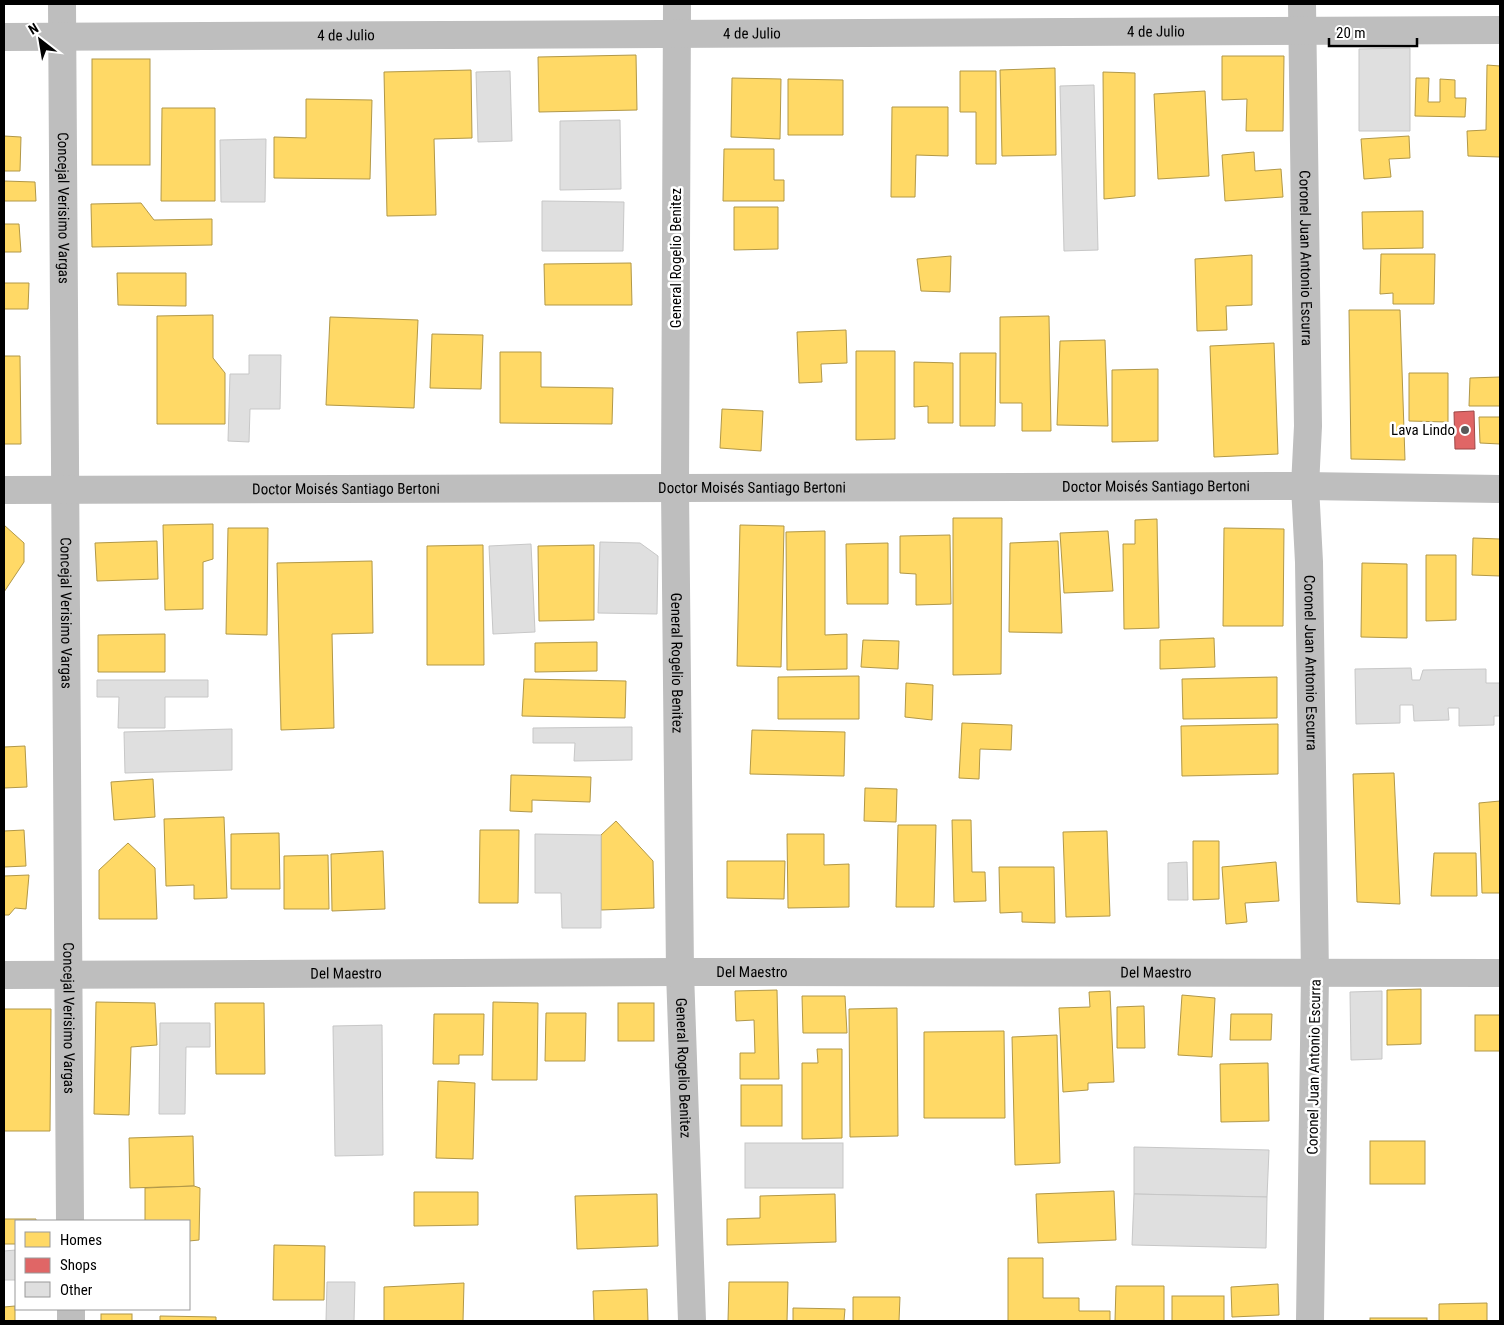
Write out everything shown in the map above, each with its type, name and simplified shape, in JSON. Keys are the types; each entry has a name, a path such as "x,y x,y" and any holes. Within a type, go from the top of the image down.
{"street":[{"name":"Concejal Verisimo Vargas","path":"62,4 70,1220"},
{"name":"General Rogelio Benitez","path":"677,4 675,489 680,972 692,1321"},
{"name":"Coronel Juan Antonio Escurra","path":"1302,4 1308,426 1304,486 1310,562 1315,975 1310,1321"},
{"name":"4 de Julio","path":"4,37 1500,30"},
{"name":"Doctor Moisés Santiago Bertoni","path":"4,490 1304,486 1500,489"},
{"name":"Del Maestro","path":"4,975 680,972 1315,975 1500,973"}],"building: Homes":[{"path":"636,55 637,110 539,112 538,57"},
{"path":"1222,56 1284,56 1283,131 1246,131 1247,99 1222,100"},
{"path":"92,59 150,59 150,165 92,165"},
{"path":"1487,65 1500,66 1500,157 1468,156 1467,131 1486,130"},
{"path":"1055,68 1056,155 1002,156 1000,70"},
{"path":"471,70 472,138 434,139 436,215 387,216 384,72"},
{"path":"960,71 996,71 996,164 976,164 976,112 960,112"},
{"path":"1103,72 1135,73 1135,196 1104,199"},
{"path":"732,78 781,79 780,139 731,137"},
{"path":"1416,78 1429,78 1428,102 1440,102 1440,79 1455,80 1455,98 1466,98 1465,117 1415,116"},
{"path":"788,79 843,80 843,135 788,135"},
{"path":"1205,91 1209,176 1158,179 1154,94"},
{"path":"306,99 372,100 370,179 274,178 274,137 306,138"},
{"path":"892,107 948,107 948,156 916,155 915,197 891,197"},
{"path":"162,108 215,108 215,201 161,201"},
{"path":"4,136 21,137 20,171 4,171"},
{"path":"1409,136 1410,158 1389,159 1391,177 1364,179 1361,139"},
{"path":"724,149 774,149 774,180 784,180 784,201 723,201"},
{"path":"1254,152 1255,171 1281,169 1283,197 1225,201 1222,155"},
{"path":"4,181 35,182 36,201 4,201"},
{"path":"141,203 154,220 212,219 212,245 92,247 91,204"},
{"path":"734,207 778,207 778,249 734,250"},
{"path":"1423,211 1423,248 1363,249 1362,212"},
{"path":"4,224 19,224 21,252 4,252"},
{"path":"1381,254 1435,254 1434,304 1393,304 1393,293 1380,294"},
{"path":"1252,255 1252,305 1226,306 1227,330 1197,331 1195,259"},
{"path":"951,256 950,292 921,291 917,259"},
{"path":"631,263 632,305 545,305 544,264"},
{"path":"117,273 186,273 186,306 118,305"},
{"path":"4,283 29,283 28,309 4,309"},
{"path":"1349,310 1400,310 1405,460 1351,459"},
{"path":"213,315 213,358 225,373 225,424 157,424 157,316"},
{"path":"1049,316 1051,431 1022,431 1022,403 1000,403 1000,317"},
{"path":"330,317 418,320 414,408 326,405"},
{"path":"846,330 847,363 821,364 822,382 799,383 797,332"},
{"path":"432,334 483,335 481,389 430,388"},
{"path":"1105,340 1108,426 1057,425 1060,341"},
{"path":"1274,343 1278,454 1214,457 1210,346"},
{"path":"856,351 895,351 895,439 856,440"},
{"path":"500,352 541,352 541,387 613,388 612,424 500,423"},
{"path":"960,353 996,353 995,426 960,426"},
{"path":"4,356 20,356 21,444 4,444"},
{"path":"914,362 953,363 953,423 928,423 928,406 914,407"},
{"path":"1158,369 1158,441 1112,442 1112,370"},
{"path":"1409,373 1448,373 1448,422 1409,421"},
{"path":"1500,377 1500,406 1469,406 1470,378"},
{"path":"722,409 763,411 761,451 720,448"},
{"path":"1479,417 1500,417 1500,444 1480,443"},
{"path":"953,518 1002,518 1001,674 953,675"},
{"path":"1157,519 1159,628 1124,629 1123,544 1135,544 1135,520"},
{"path":"213,524 213,559 203,562 203,609 165,610 163,525"},
{"path":"4,525 24,543 24,562 4,592"},
{"path":"740,525 784,526 781,667 737,666"},
{"path":"228,528 268,528 267,635 226,634"},
{"path":"1224,528 1284,529 1283,626 1223,626"},
{"path":"825,531 825,635 847,634 847,669 787,670 786,532"},
{"path":"1108,531 1113,591 1064,593 1060,533"},
{"path":"950,535 951,604 916,605 916,574 900,573 900,536"},
{"path":"1473,538 1500,539 1500,576 1472,575"},
{"path":"157,541 158,579 97,581 95,543"},
{"path":"1058,541 1062,633 1009,632 1010,543"},
{"path":"888,543 888,604 847,604 846,544"},
{"path":"483,545 484,665 427,665 427,546"},
{"path":"594,545 594,620 539,621 538,546"},
{"path":"1426,555 1456,555 1456,620 1426,621"},
{"path":"372,561 373,633 332,634 334,728 281,730 277,563"},
{"path":"1362,563 1407,564 1407,638 1361,637"},
{"path":"165,634 165,672 98,672 98,635"},
{"path":"1214,638 1215,667 1160,669 1160,640"},
{"path":"863,640 899,641 898,669 861,667"},
{"path":"597,642 597,671 535,672 535,643"},
{"path":"859,676 859,719 778,719 778,677"},
{"path":"1277,677 1277,718 1183,719 1182,679"},
{"path":"524,679 626,681 625,718 522,716"},
{"path":"906,683 933,685 932,720 905,717"},
{"path":"962,723 1012,725 1011,750 980,749 979,779 959,778"},
{"path":"1278,724 1278,774 1182,776 1181,726"},
{"path":"752,730 845,732 844,776 750,774"},
{"path":"25,746 27,787 4,788 4,747"},
{"path":"1394,773 1400,904 1357,902 1353,774"},
{"path":"511,775 591,777 590,802 532,800 532,812 510,811"},
{"path":"153,779 155,817 114,820 111,782"},
{"path":"865,788 897,789 896,822 864,821"},
{"path":"1500,801 1500,893 1482,893 1479,803"},
{"path":"224,817 227,898 194,899 194,885 166,886 164,819"},
{"path":"952,820 971,820 972,872 985,872 986,901 954,902"},
{"path":"616,821 653,861 654,908 601,910 601,835"},
{"path":"898,825 936,825 934,907 896,907"},
{"path":"24,830 26,866 4,867 4,831"},
{"path":"480,830 519,830 518,903 479,903"},
{"path":"1107,831 1110,916 1066,917 1063,832"},
{"path":"279,833 280,889 231,889 231,834"},
{"path":"787,834 824,834 824,865 849,864 849,907 788,908"},
{"path":"1193,841 1219,841 1219,899 1193,900"},
{"path":"128,843 155,868 157,919 99,919 99,870"},
{"path":"383,851 385,909 332,911 331,854"},
{"path":"1434,853 1476,853 1477,896 1431,896"},
{"path":"328,855 329,909 284,909 284,856"},
{"path":"727,861 785,861 784,899 727,898"},
{"path":"1276,862 1279,901 1245,903 1247,922 1226,924 1222,867"},
{"path":"999,867 1054,867 1055,923 1022,922 1022,912 1000,913"},
{"path":"29,875 26,909 15,908 9,915 4,915 4,876"},
{"path":"1421,989 1421,1044 1387,1045 1387,990"},
{"path":"777,990 779,1079 740,1079 740,1053 755,1053 754,1020 736,1021 735,991"},
{"path":"1110,991 1114,1082 1088,1083 1088,1090 1063,1092 1059,1008 1090,1007 1089,992"},
{"path":"1182,995 1215,998 1212,1057 1178,1055"},
{"path":"802,996 845,996 847,1033 803,1033"},
{"path":"96,1002 155,1003 157,1045 131,1047 129,1115 94,1114"},
{"path":"493,1002 538,1003 537,1080 492,1080"},
{"path":"215,1003 264,1003 265,1074 216,1074"},
{"path":"618,1003 654,1003 654,1041 618,1041"},
{"path":"1144,1006 1145,1048 1117,1048 1117,1007"},
{"path":"897,1008 898,1136 850,1137 849,1009"},
{"path":"4,1009 51,1009 50,1131 4,1131"},
{"path":"546,1013 586,1013 585,1061 545,1061"},
{"path":"434,1014 484,1014 483,1055 459,1055 459,1064 433,1064"},
{"path":"1231,1014 1272,1014 1271,1040 1230,1040"},
{"path":"1475,1015 1500,1015 1500,1051 1475,1051"},
{"path":"1004,1031 1005,1118 924,1118 924,1032"},
{"path":"1057,1035 1060,1163 1015,1165 1012,1037"},
{"path":"817,1049 842,1049 842,1138 802,1139 802,1063 818,1063"},
{"path":"1268,1063 1269,1121 1221,1122 1220,1064"},
{"path":"438,1081 475,1083 473,1159 436,1158"},
{"path":"741,1085 782,1085 782,1126 741,1126"},
{"path":"193,1136 194,1186 130,1188 129,1138"},
{"path":"1370,1141 1425,1141 1425,1184 1370,1184"},
{"path":"194,1186 200,1188 199,1240 190,1241 190,1220 145,1220 145,1188"},
{"path":"1114,1191 1116,1240 1038,1243 1036,1194"},
{"path":"414,1192 478,1192 478,1225 414,1226"},
{"path":"657,1194 658,1246 577,1249 575,1196"},
{"path":"835,1194 836,1242 727,1245 727,1219 760,1218 760,1196"},
{"path":"4,1219 36,1219 15,1220 15,1244 4,1244"},
{"path":"274,1245 325,1246 324,1300 273,1300"},
{"path":"1008,1258 1043,1258 1043,1298 1079,1298 1079,1311 1110,1311 1110,1321 1008,1321"},
{"path":"729,1282 788,1282 787,1321 728,1321"},
{"path":"464,1283 463,1321 384,1321 384,1287"},
{"path":"1278,1284 1279,1315 1232,1317 1231,1287"},
{"path":"1116,1286 1164,1286 1164,1321 1115,1321"},
{"path":"647,1289 648,1321 594,1321 593,1291"},
{"path":"1172,1296 1224,1296 1224,1321 1172,1321"},
{"path":"853,1297 900,1297 899,1321 853,1321"},
{"path":"1487,1303 1487,1321 1439,1321 1439,1304"},
{"path":"15,1306 15,1321 4,1321 4,1307"},
{"path":"793,1308 845,1309 844,1321 793,1321"},
{"path":"101,1314 132,1314 132,1321 101,1321"},
{"path":"160,1316 216,1317 216,1321 160,1321"},
{"path":"1370,1318 1427,1318 1427,1321 1370,1321"}],"building: Shops":[{"name":"Lava Lindo","path":"1474,411 1475,449 1455,449 1454,412"}],"building: Other":[{"path":"1410,48 1410,131 1359,131 1359,49"},
{"path":"510,71 512,141 478,142 476,72"},
{"path":"1094,85 1098,250 1064,251 1060,86"},
{"path":"620,120 621,189 560,190 560,121"},
{"path":"266,139 265,202 221,202 220,140"},
{"path":"542,201 624,202 623,251 542,251"},
{"path":"249,355 281,355 280,409 250,409 249,442 228,441 230,374 249,374"},
{"path":"600,542 640,543 658,556 657,614 598,613"},
{"path":"531,544 535,632 493,634 489,546"},
{"path":"1411,668 1412,680 1420,680 1423,670 1486,669 1486,683 1500,683 1500,716 1494,716 1494,725 1459,726 1459,708 1448,708 1449,720 1414,721 1413,705 1400,705 1400,723 1356,724 1355,669"},
{"path":"97,680 208,680 208,697 165,697 165,728 118,728 119,697 97,697"},
{"path":"632,727 632,760 574,761 575,743 533,743 533,728"},
{"path":"232,729 232,770 125,773 124,732"},
{"path":"535,834 601,835 601,928 562,928 561,893 535,893"},
{"path":"1187,862 1188,900 1168,900 1168,863"},
{"path":"1382,991 1382,1059 1351,1060 1350,992"},
{"path":"160,1023 210,1023 210,1047 186,1047 185,1114 159,1114"},
{"path":"382,1025 383,1155 335,1156 333,1026"},
{"path":"745,1143 843,1143 843,1188 745,1188"},
{"path":"1134,1147 1269,1150 1267,1197 1134,1194"},
{"path":"1134,1194 1267,1197 1266,1248 1132,1245"},
{"path":"15,1250 15,1280 4,1280 4,1251"},
{"path":"327,1282 355,1282 354,1321 326,1321"}],"place":[{"name":"Lava Lindo","path":"1465,430"}]}
